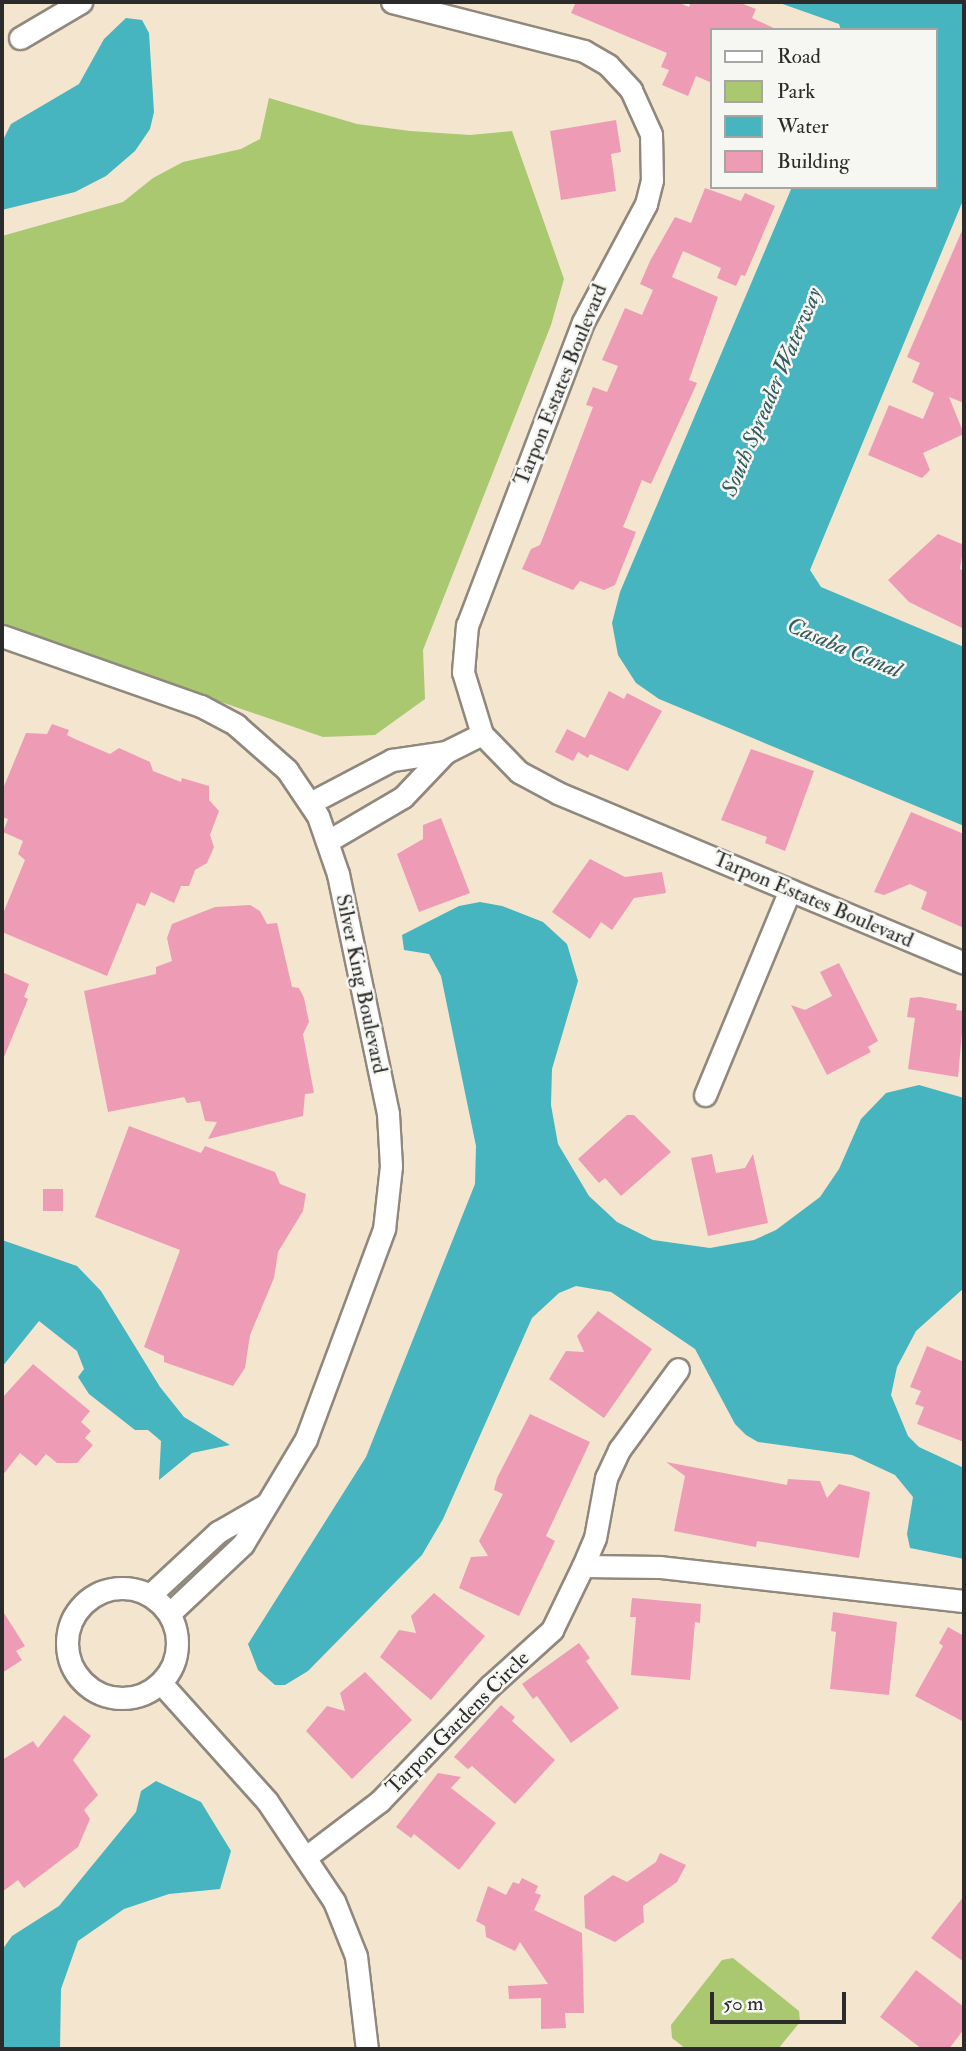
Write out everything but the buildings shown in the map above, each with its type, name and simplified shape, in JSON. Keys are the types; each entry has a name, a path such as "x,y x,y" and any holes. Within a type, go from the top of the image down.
{"street":[{"path":"20,38 81,2"},
{"name":"Tarpon Estates Boulevard","path":"392,2 583,51 608,65 631,90 651,134 652,180 646,204 583,322 467,625 463,672 482,734 537,783 964,963"},
{"name":"Silver King Boulevard","path":"2,636 164,691 225,719 287,770 310,803 328,841 388,1114 390,1198 375,1260 306,1439 243,1544 170,1613"},
{"path":"310,803 392,761 446,752 482,734"},
{"path":"328,841 403,797 446,752"},
{"path":"705,1095 790,890"},
{"name":"Tarpon Gardens Circle","path":"306,1857 380,1801 490,1686 552,1630 594,1538 606,1478 619,1450 678,1369"},
{"name":"Silver King Boulevard","path":"150,1595 218,1532 267,1504"},
{"path":"583,1566 660,1567 964,1601"},
{"path":"118,1587 150,1595 170,1613 177,1649 161,1683 134,1698 103,1696 78,1677 66,1645 69,1628 87,1600 118,1587"},
{"path":"161,1683 267,1801 334,1901 356,1956 368,2049"}],"green space":[{"path":"269,98 357,124 470,135 512,131 564,279 551,325 423,650 425,699 375,735 323,737 2,627 2,236 123,202 153,178 183,162 241,149 260,139"},
{"path":"733,1958 799,2011 800,2022 778,2049 686,2049 672,2038 671,2025 722,1960"}],"water":[{"path":"777,2 964,2 964,198 810,570 821,587 964,647 964,826 659,699 636,683 618,655 612,623 620,592 791,189 938,189 938,28 840,28 839,24"},
{"path":"126,18 142,20 149,33 154,112 150,129 135,151 106,176 75,192 2,210 2,142 11,124 79,84 104,39"},
{"path":"480,902 502,906 543,922 567,944 578,981 552,1069 551,1105 558,1144 589,1196 617,1222 653,1240 710,1248 754,1240 776,1230 820,1197 839,1169 861,1119 886,1093 919,1085 964,1098 964,1288 916,1331 897,1367 891,1395 908,1436 919,1447 964,1468 964,1559 910,1548 907,1534 913,1497 895,1475 852,1455 758,1442 746,1435 735,1424 695,1349 611,1292 576,1286 559,1293 532,1318 443,1519 422,1555 308,1671 285,1685 275,1685 258,1670 248,1644 366,1457 475,1184 476,1146 441,976 429,954 404,950 402,935 459,906"},
{"path":"2,1240 77,1266 101,1291 160,1387 184,1417 230,1445 192,1453 159,1480 161,1441 148,1430 135,1430 89,1394 78,1377 84,1369 77,1351 39,1321 2,1367"},
{"path":"156,1781 201,1802 231,1851 220,1889 169,1894 124,1909 78,1941 61,1989 60,2049 2,2049 2,1950 12,1936 59,1906 136,1812 141,1791"}],"water label":[{"name":"South Spreader Waterway","path":"772,392"},
{"name":"Casaba Canal","path":"844,648"}]}
